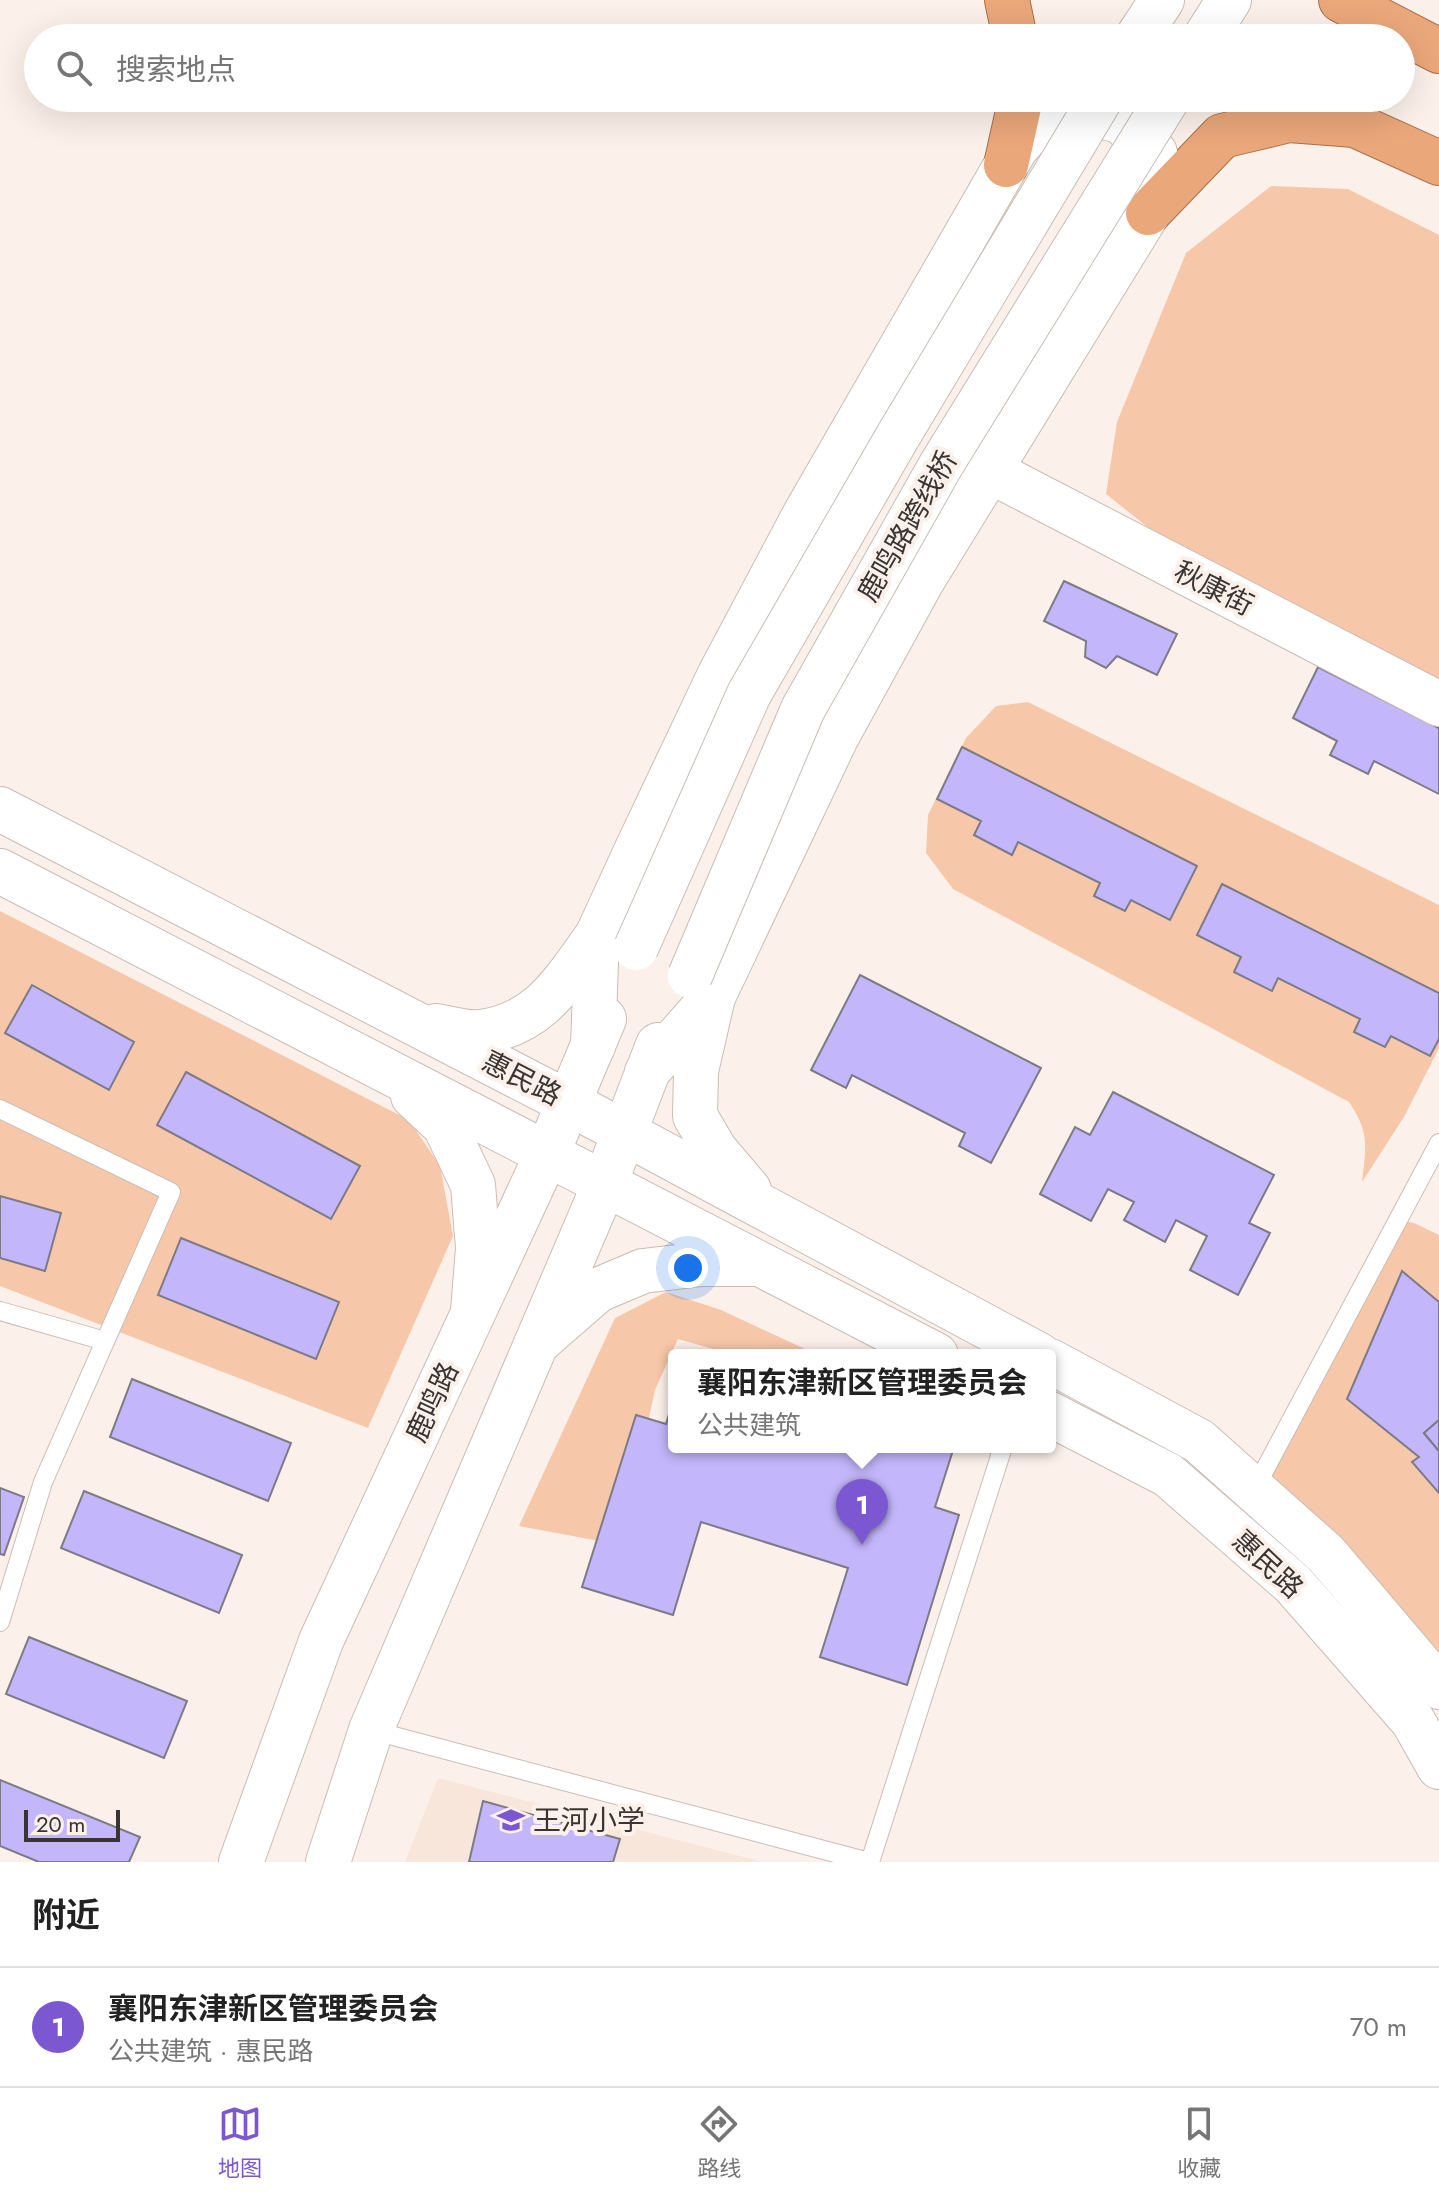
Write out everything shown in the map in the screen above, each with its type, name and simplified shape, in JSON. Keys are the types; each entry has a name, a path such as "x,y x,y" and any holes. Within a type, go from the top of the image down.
{"highway":[{"path":"1007,0 1012,24"},
{"path":"1341,0 1387,24"},
{"path":"1415,39 1439,51"},
{"path":"1006,165 1018,112"},
{"path":"1148,213 1222,136 1289,120 1355,125 1439,163"}],"main road":[{"path":"1146,24 1162,0"},
{"path":"1214,24 1229,0"},
{"path":"415,1023 477,1033 515,1024 617,942 720,674 805,514 1016,148 1051,112"},
{"path":"328,1862 371,1730 605,1183 647,1072 701,986 922,581 1148,213 1160,173 1155,153 1120,121 1083,112"},
{"name":"鹿鸣路跨线桥","path":"617,942 749,694 898,436 1093,112"},
{"name":"鹿鸣路跨线桥","path":"701,986 803,709 941,465 1159,112"},
{"name":"秋康街","path":"990,471 1439,704"},
{"name":"惠民路","path":"0,809 569,1103 1028,1349"},
{"name":"惠民路","path":"0,871 924,1349"},
{"name":"鹿鸣路","path":"241,1862 321,1641 547,1154 593,1046 617,942"},
{"path":"701,986 695,1116 715,1150 767,1209"},
{"path":"381,1068 445,1126 473,1185 478,1248 473,1313"},
{"path":"536,1344 598,1290 643,1271 702,1264 761,1264"},
{"name":"惠民路","path":"1056,1364 1199,1441 1326,1554 1439,1687"},
{"name":"惠民路","path":"1056,1417 1168,1475 1293,1584 1413,1721 1439,1767"}],"lane":[{"path":"0,1109 171,1192 43,1482 0,1622"},
{"path":"1254,1490 1439,1143"},
{"path":"0,1311 105,1341"},
{"path":"371,1730 870,1862 1001,1453"}],"shaded area":[{"path":"1271,186 1348,189 1439,235 1439,694 1204,572 1106,494 1117,422 1186,253"},
{"path":"1028,702 1439,905 1439,1048 1404,1117 1362,1182 1365,1140 1349,1102 953,889 926,853 928,815 966,738 996,706"},
{"path":"0,911 409,1120 440,1166 453,1236 368,1428 0,1286"},
{"path":"1398,1220 1414,1223 1439,1235 1439,1687 1254,1490"},
{"path":"666,1292 721,1310 805,1349 713,1349 678,1339 673,1349 668,1349 668,1361 655,1390 621,1545 519,1526 615,1318"},
{"name":"王河小学","path":"438,1778 763,1862 405,1862"}],"building":[{"path":"1064,581 1177,634 1157,675 1117,656 1106,668 1085,657 1086,641 1044,621"},
{"path":"1318,667 1439,728 1439,794 1374,761 1368,774 1330,755 1337,741 1293,718"},
{"path":"962,747 1197,866 1170,920 1131,900 1125,911 1094,896 1100,883 1018,842 1012,855 974,835 981,821 937,799"},
{"path":"1222,884 1439,993 1439,1039 1430,1056 1391,1036 1385,1047 1354,1032 1360,1019 1278,978 1272,991 1234,972 1241,957 1197,935"},
{"path":"860,975 1041,1068 991,1163 959,1146 965,1133 852,1075 846,1088 811,1070"},
{"path":"32,985 134,1042 109,1090 5,1033"},
{"path":"186,1072 360,1166 331,1219 157,1125"},
{"path":"1113,1092 1274,1175 1249,1223 1270,1233 1238,1295 1190,1270 1207,1236 1176,1220 1165,1242 1124,1220 1134,1202 1108,1189 1091,1221 1040,1194 1075,1127 1090,1135"},
{"path":"0,1196 61,1213 45,1271 0,1258"},
{"path":"181,1238 339,1302 316,1359 158,1295"},
{"path":"1402,1271 1439,1302 1439,1420 1424,1433 1439,1451 1439,1493 1412,1462 1419,1457 1347,1399"},
{"path":"132,1379 291,1443 268,1501 110,1437"},
{"path":"636,1415 666,1424 668,1418 668,1453 952,1453 935,1507 959,1515 907,1685 820,1657 848,1568 701,1522 673,1615 582,1587"},
{"path":"1439,1420 1439,1451 1424,1433"},
{"path":"0,1488 24,1497 4,1555 0,1554"},
{"path":"84,1491 242,1555 219,1613 61,1548"},
{"path":"29,1637 187,1701 164,1758 6,1694"},
{"path":"0,1780 140,1837 129,1862 39,1862 0,1846"},
{"path":"483,1801 620,1839 613,1862 469,1862"}],"place":[{"name":"襄阳东津新区管理委员会","path":"862,1545"},
{"name":"王河小学","path":"511,1820"}]}
